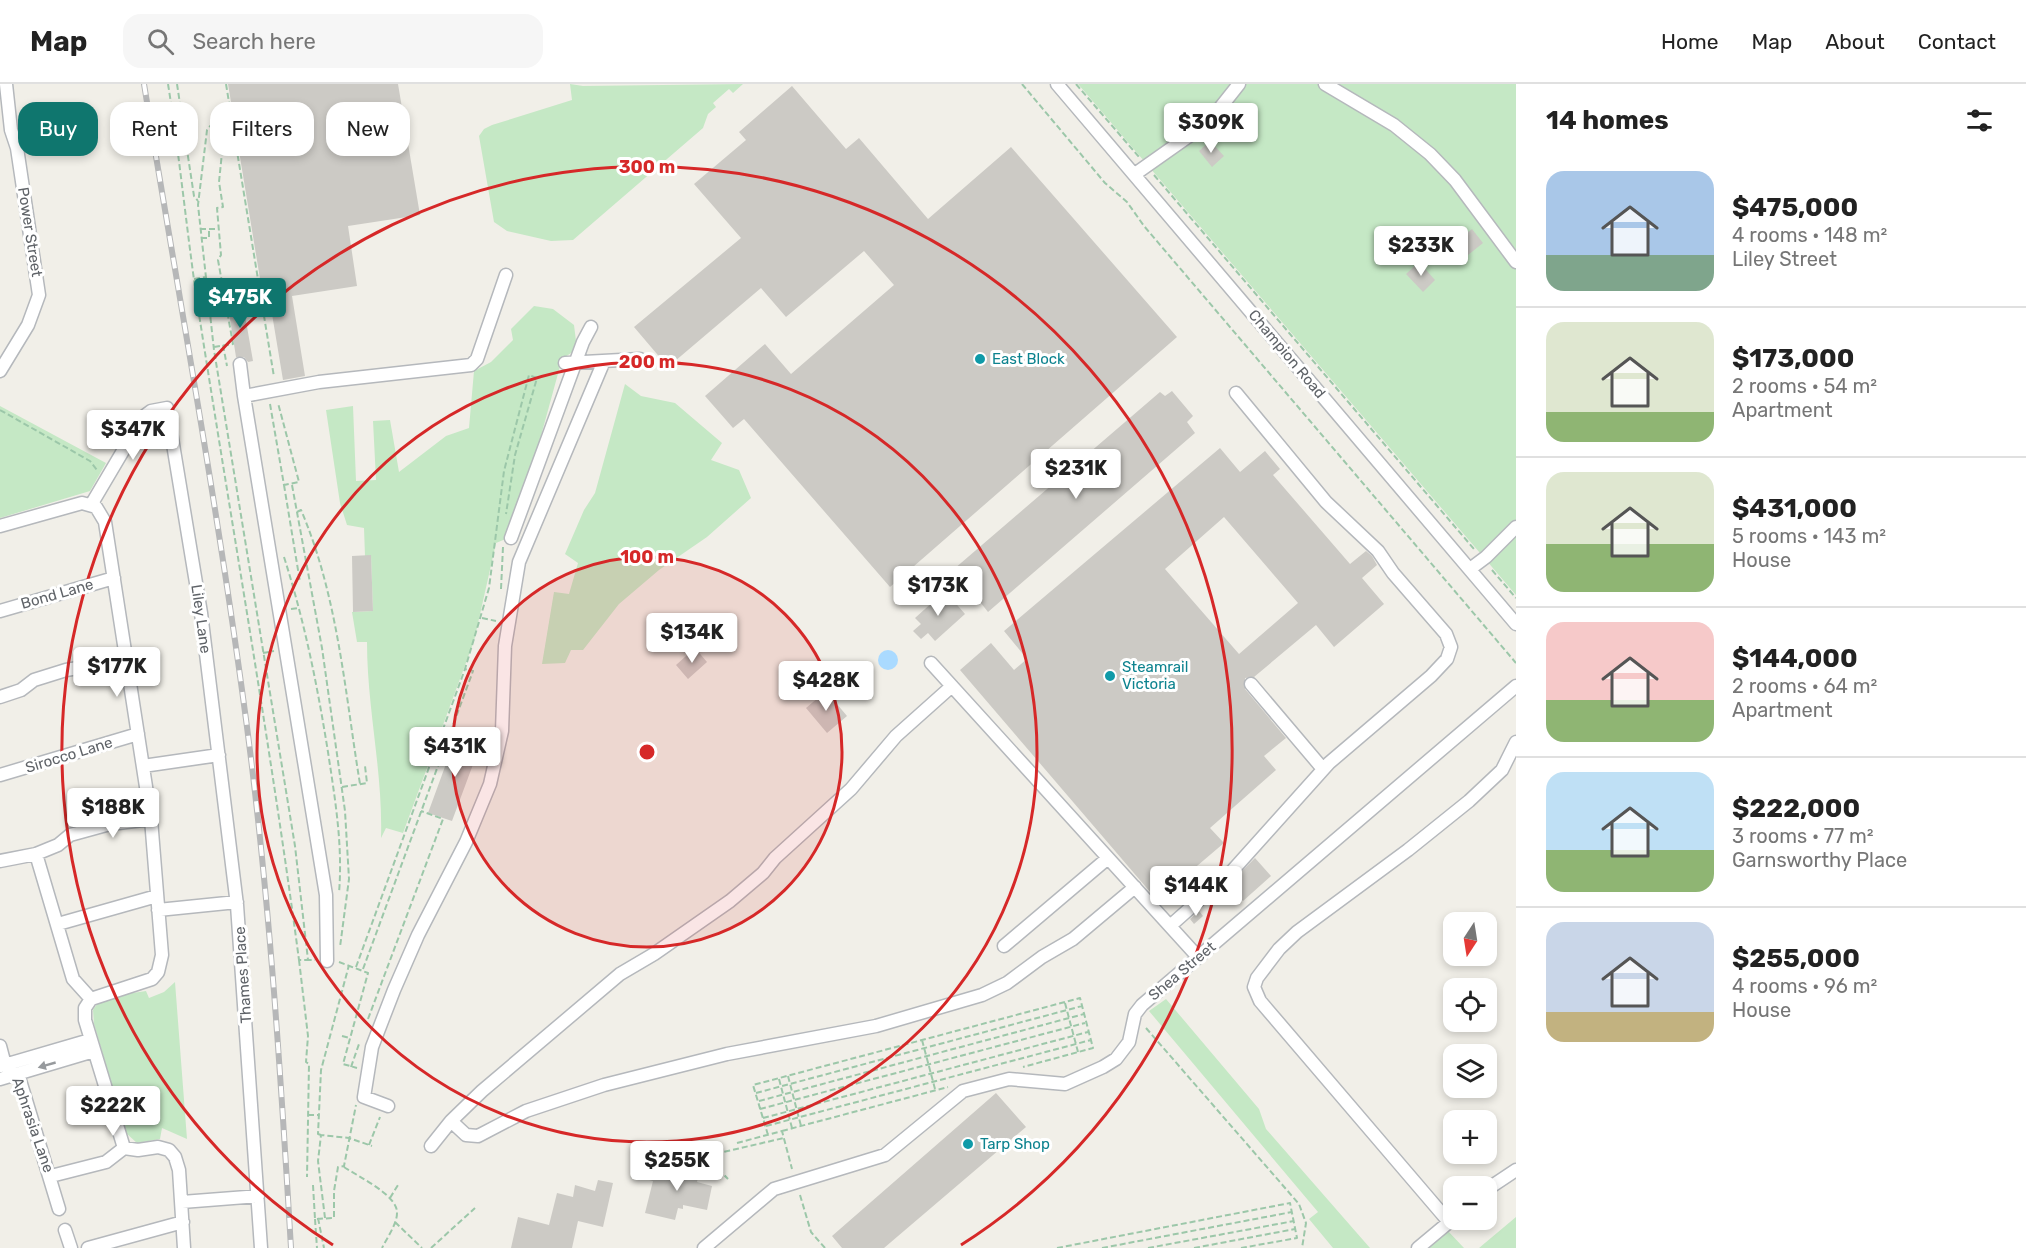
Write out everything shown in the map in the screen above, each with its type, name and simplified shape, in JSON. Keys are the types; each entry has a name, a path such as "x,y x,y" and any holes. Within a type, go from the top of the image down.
{"street":[{"name":"Power Street","path":"0,371 28,325 39,295 17,148 5,132 6,84"},
{"name":"Champion Road","path":"1057,84 1516,624"},
{"path":"1135,174 1196,131 1220,108 1239,84"},
{"path":"1325,84 1394,125 1430,154 1455,180 1516,262"},
{"path":"244,396 319,382 471,366 477,359 506,275"},
{"path":"507,540 570,363 591,327"},
{"path":"570,363 640,359"},
{"path":"385,1110 364,1097 372,1047 410,952 456,864 490,784 502,731 507,625 519,562 604,361"},
{"path":"240,364 326,895 333,961"},
{"path":"1170,926 1233,870 1323,768 1431,676 1447,659 1451,646 1450,640 1371,543 1326,502 1236,393"},
{"name":"Liley Lane","path":"107,475 143,417 152,411 167,408 201,613 219,755"},
{"path":"91,505 107,475"},
{"path":"0,526 74,504 91,505 100,512 105,520 151,819 162,952 160,968 148,981 91,999 84,1015 124,1148"},
{"path":"1470,569 1483,560 1516,527"},
{"name":"Bond Lane","path":"0,610 114,578"},
{"path":"0,697 72,668 126,660"},
{"path":"931,663 1198,957"},
{"path":"1251,684 1323,768"},
{"path":"431,1146 451,1121 482,1091 620,974 654,954 730,901 763,873 775,858 851,789 896,736 951,686"},
{"name":"Shea Street","path":"704,1248 765,1195 780,1185 885,1155 963,1091 1009,1079 1057,1085 1079,1080 1116,1059 1129,1042 1137,1010 1516,686"},
{"name":"Sirocco Lane","path":"0,775 138,734"},
{"path":"1443,1211 1260,1001 1254,987 1257,978 1291,938 1469,801 1502,770 1516,742"},
{"path":"143,766 219,755"},
{"name":"Thames Place","path":"219,755 237,902 261,1248"},
{"path":"0,861 36,854 73,835 110,824 151,819"},
{"path":"36,854 74,982 91,999"},
{"path":"1004,946 1108,858"},
{"path":"451,1121 466,1135 478,1136 526,1111 604,1085 727,1054 876,1026 982,995 1007,983 1042,957 1073,939 1135,887"},
{"path":"58,924 157,896"},
{"path":"158,910 237,902"},
{"name":"Aphrasia Lane","path":"0,1046 2,1065 18,1074 51,1176 59,1209"},
{"path":"2,1065 92,1046"},
{"path":"0,1079 92,1046"},
{"path":"51,1176 106,1162 124,1148 138,1150 156,1146 172,1152 178,1163 183,1248"},
{"path":"1497,1183 1516,1170"},
{"path":"182,1202 258,1196"},
{"path":"88,1248 183,1222"},
{"path":"1418,1248 1443,1227"},
{"path":"65,1230 70,1248"}],"path":[{"path":"168,84 187,206 194,279 281,820 299,960 308,1036 306,1040 306,1062 309,1064 307,1177"},
{"path":"177,84 194,196 198,201"},
{"path":"226,84 229,102"},
{"path":"1022,84 1106,183 1127,202 1144,226 1516,663"},
{"path":"1076,84 1516,598"},
{"path":"210,126 207,129 198,201 201,238 214,347 295,846 308,960"},
{"path":"214,347 233,344 218,260 220,252 217,208 223,207 219,182 222,156"},
{"path":"237,156 300,582"},
{"path":"200,229 218,229"},
{"path":"201,238 209,238 209,229"},
{"path":"194,279 206,277"},
{"path":"356,967 482,618 494,558 494,536 504,471 530,375 537,378 515,455 505,518"},
{"path":"272,391 299,482 284,485"},
{"path":"0,410 90,461 94,468 107,475"},
{"path":"292,484 319,644 322,648 342,787 349,867 333,961"},
{"path":"296,512 302,510 328,593 360,784"},
{"path":"500,598 507,540"},
{"path":"285,576 281,551 300,608 311,652 336,807 340,850 338,902 335,883"},
{"path":"289,600 290,610 300,608"},
{"path":"498,627 499,614"},
{"path":"482,618 498,621"},
{"path":"255,659 264,657"},
{"path":"363,969 473,672 465,669"},
{"path":"342,787 367,783 365,766"},
{"path":"366,1026 442,819 421,811"},
{"path":"366,924 370,926"},
{"path":"307,949 314,949"},
{"path":"299,960 333,961 363,969 368,974 343,1064 362,1070"},
{"path":"325,1218 318,1161 321,1154 321,1135 318,1134 323,1061 348,965"},
{"path":"768,1135 753,1085 1080,998 1093,1048 1023,1067"},
{"path":"1065,1002 1078,1052"},
{"path":"756,1093 1082,1006"},
{"path":"1137,1010 1141,1023 1299,1204 1306,1223 1302,1248"},
{"path":"758,1101 1084,1014"},
{"path":"760,1109 1086,1023"},
{"path":"763,1118 1089,1032"},
{"path":"343,1038 350,1038"},
{"path":"922,1040 935,1090"},
{"path":"765,1127 1091,1040"},
{"path":"351,1067 360,1042"},
{"path":"788,1076 801,1126"},
{"path":"779,1078 792,1128"},
{"path":"737,1143 957,1084"},
{"path":"344,1166 357,1099"},
{"path":"321,1135 349,1138 370,1146 385,1110"},
{"path":"308,1115 319,1115"},
{"path":"782,1131 811,1232 825,1248"},
{"path":"685,1173 688,1156 706,1156 784,1138"},
{"path":"706,1156 728,1179"},
{"path":"669,1171 670,1162 686,1166"},
{"path":"317,1219 334,1218 336,1175 338,1167 344,1166 390,1198 397,1211 382,1248"},
{"path":"314,1185 317,1248"},
{"path":"390,1198 398,1185"},
{"path":"1057,1248 1290,1203 1297,1238 1241,1248"},
{"path":"431,1248 474,1208"},
{"path":"1101,1248 1292,1212"},
{"path":"317,1219 324,1248"},
{"path":"1148,1248 1293,1221"},
{"path":"394,1222 422,1248"},
{"path":"1194,1248 1295,1229"}],"green space":[{"path":"570,84 583,86 743,84 733,93 729,89 713,103 716,107 708,114 703,128 573,240 551,241 507,231 494,222 479,136 484,129 492,125 572,100"},
{"path":"1078,84 1516,84 1516,595"},
{"path":"534,306 553,309 574,325 577,349 562,359 533,465 508,538 496,543 474,641 403,833 386,828 381,838 380,789 369,691 367,642 357,642 352,612 373,611 371,556 365,556 364,528 347,525 340,503 326,410 353,406 356,481 376,480 373,421 390,420 399,472 446,436 469,428 474,371 491,362 513,340 511,329"},
{"path":"625,384 641,396 675,403 722,443 711,460 739,470 751,498 707,537 659,570 619,604 583,650 571,650 565,663 542,664 554,592 569,594 578,563 565,554 584,510 595,493"},
{"path":"0,406 106,463 90,491 0,518"},
{"path":"175,982 187,1139 162,1128 160,1139 137,1143 126,1133 94,1024 93,1010 102,1001 116,996 146,991 149,998 164,992"},
{"path":"1166,999 1259,1109 1266,1129 1370,1248 1333,1248 1309,1219 1318,1212 1149,1011"},
{"path":"1516,1217 1516,1248 1479,1248"},
{"path":"1448,1231 1464,1248 1427,1248"}],"water":[{"path":"888,650 895,653 898,660 895,667 888,670 881,667 878,660 881,653"}],"building":[{"path":"228,84 398,84 401,102 326,102 326,156 410,155 420,215 348,226 357,286 292,296 305,376 283,380 269,296 263,297 240,156 314,156 314,102 231,102"},
{"name":"East Block","path":"792,86 846,149 859,138 928,219 1011,147 1177,337 890,587 744,419 733,428 705,396 765,344 791,374 894,285 864,251 786,317 761,288 668,367 634,327 741,238 694,184 746,140 739,132"},
{"path":"1210,141 1224,156 1212,167 1199,151"},
{"path":"1472,229 1483,243 1458,263 1447,249"},
{"path":"1419,262 1435,280 1423,292 1406,274"},
{"path":"242,298 253,361 248,362 244,357 236,357 227,300"},
{"path":"1172,391 1193,416 1187,422 1195,433 988,612 954,569 1160,392 1165,396"},
{"name":"Steamrail Victoria","path":"1220,448 1240,472 1265,451 1280,469 1273,475 1350,564 1366,551 1372,556 1377,565 1362,578 1384,604 1334,647 1316,625 1254,677 1245,678 1245,689 1286,738 1264,756 1276,770 1210,828 1224,843 1157,900 960,670 991,643 1014,670 1027,659 1004,631","holes":["1224,517 1298,603 1239,654 1165,569"]},
{"path":"371,555 373,611 353,612 352,556"},
{"path":"945,591 965,614 935,641 928,633 921,639 913,631 921,624 915,618"},
{"path":"695,648 707,662 688,679 676,665"},
{"path":"826,691 847,716 827,733 806,708"},
{"path":"457,734 481,743 452,821 428,813"},
{"path":"1255,858 1271,876 1243,901 1228,885"},
{"path":"1199,911 1203,916 1194,924 1190,919"},
{"path":"996,1093 1026,1127 884,1248 842,1248 832,1236"},
{"path":"690,1158 702,1161 697,1182 712,1186 707,1210 683,1205 683,1209 678,1208 675,1220 645,1213 653,1181 649,1180 651,1170 681,1177 682,1173 687,1174"},
{"path":"598,1180 613,1183 603,1227 578,1221 572,1248 511,1248 518,1217 549,1225 557,1193 573,1197 575,1185 595,1191"}],"railway":[{"path":"144,84 220,538 251,759 272,969 291,1248"}],"place":[{"name":"East Block","path":"980,359"},
{"name":"Steamrail Victoria","path":"1110,676"},
{"name":"Tarp Shop","path":"968,1144"}]}
